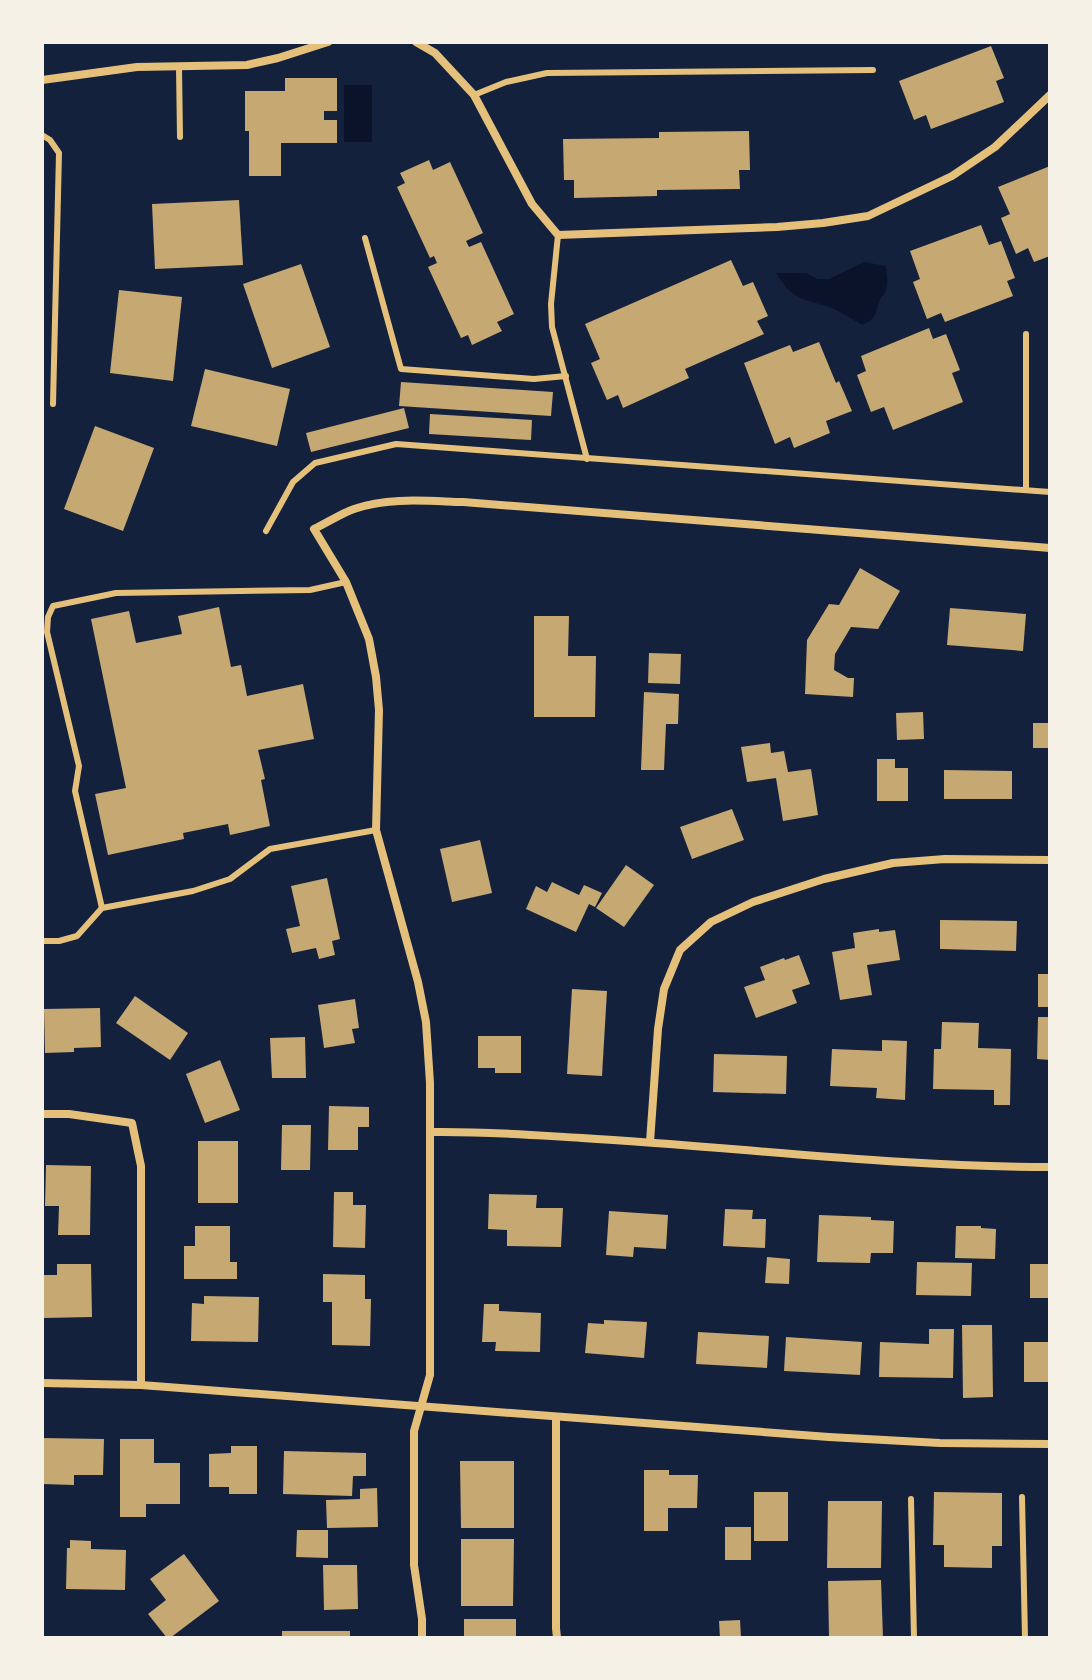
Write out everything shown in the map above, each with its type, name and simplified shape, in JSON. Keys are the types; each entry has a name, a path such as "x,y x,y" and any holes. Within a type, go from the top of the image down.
{"street":[{"path":"42,80 137,67 247,65 328,42"},
{"path":"416,42 435,53 474,95 532,204 558,235 777,227 868,216 952,176 995,147 1050,95"},
{"path":"422,1638 414,1565 414,1431 430,1375 430,1083 426,1022 376,830 379,710 369,639 346,582 314,529 355,509 387,502 418,500 1050,548"},
{"path":"650,1142 664,989 680,950 711,922 753,902 824,879 893,863 945,859 1050,860"},
{"path":"42,1114 69,1114 132,1123 141,1166 141,1385"},
{"path":"430,1132 650,1142 913,1162 1050,1167"},
{"path":"42,1383 141,1385 829,1437 940,1443 1050,1444"},
{"path":"556,1417 557,1638"}],"lane":[{"path":"179,67 180,137"},
{"path":"474,95 506,82 547,73 873,70"},
{"path":"42,135 59,153 53,404"},
{"path":"558,235 551,304 552,327 587,459"},
{"path":"365,238 401,369 534,379 566,376"},
{"path":"1026,334 1026,490"},
{"path":"266,531 293,482 315,463 396,444 1050,492"},
{"path":"102,908 75,791 79,766 47,632 53,606 116,593 310,590 346,582"},
{"path":"42,941 59,941 77,936 102,908 193,891 230,879 270,849 376,830"},
{"path":"1022,1497 1025,1638"},
{"path":"911,1499 914,1638"}],"water":[{"path":"344,85 372,85 372,142 344,142"},
{"path":"864,262 886,266 887,283 874,316 862,325 834,309 795,295 776,273 806,273 817,279 829,279"}],"building":[{"path":"991,46 1004,78 996,81 1004,102 931,129 926,115 914,120 899,81"},
{"path":"285,78 337,78 337,111 324,111 324,120 337,120 337,143 281,143 281,176 249,176 245,91 285,91"},
{"path":"749,131 750,170 739,170 740,189 657,190 657,196 574,198 574,180 564,180 563,139 659,138 659,132"},
{"path":"429,160 433,170 450,162 483,233 466,241 469,247 481,242 514,314 497,322 502,331 472,345 468,335 461,338 428,267 437,263 434,256 430,258 397,187 405,183 400,173"},
{"path":"1050,166 1050,256 1034,262 1028,248 1016,254 1001,218 1010,214 998,187"},
{"path":"239,200 243,265 155,269 152,204"},
{"path":"981,225 989,245 1001,241 1015,278 1007,281 1013,296 945,322 941,313 927,319 913,282 920,279 910,251"},
{"path":"731,260 743,286 753,282 768,316 757,321 764,334 685,369 689,378 623,408 618,395 607,400 591,363 600,359 585,324"},
{"path":"301,264 330,347 272,368 243,284"},
{"path":"119,290 182,297 173,381 110,373"},
{"path":"929,328 933,339 946,334 960,370 952,373 963,402 893,430 884,407 871,412 857,375 866,371 861,356"},
{"path":"819,342 852,411 826,421 830,433 794,448 790,437 775,444 744,363 790,345 793,352"},
{"path":"205,369 290,389 277,446 191,426"},
{"path":"401,382 553,392 551,416 399,406"},
{"path":"404,408 409,428 311,452 306,433"},
{"path":"430,414 532,420 531,440 429,434"},
{"path":"95,426 154,448 123,531 64,509"},
{"path":"860,568 900,591 878,629 851,627 835,654 834,670 854,678 853,697 805,694 807,640 829,604 839,605"},
{"path":"219,607 231,667 241,665 247,696 303,684 314,739 258,750 270,826 230,835 228,824 183,833 184,839 108,855 95,794 126,788 91,619 129,611 136,643 182,634 178,616"},
{"path":"950,608 1026,614 1023,651 947,645"},
{"path":"534,616 569,616 568,656 596,656 595,717 534,717"},
{"path":"649,653 681,654 680,684 648,683"},
{"path":"644,692 679,694 678,724 666,724 664,770 641,770"},
{"path":"923,712 924,739 897,740 896,713"},
{"path":"1033,723 1050,723 1050,748 1033,748"},
{"path":"770,743 771,753 784,751 788,772 811,769 818,815 783,821 776,778 747,782 741,747"},
{"path":"877,759 895,759 895,768 908,768 908,801 877,801"},
{"path":"944,770 1012,771 1012,799 944,799"},
{"path":"732,809 744,840 692,859 680,827"},
{"path":"480,840 492,893 452,902 440,849"},
{"path":"626,865 654,885 624,927 596,908"},
{"path":"327,878 340,939 332,941 335,955 319,959 316,948 292,953 286,929 300,926 291,886"},
{"path":"552,882 579,895 584,885 602,893 595,907 589,904 576,932 526,909 536,886 547,892"},
{"path":"940,920 1017,921 1016,951 940,949"},
{"path":"879,929 879,932 895,930 900,960 867,965 872,995 840,1000 832,952 855,948 853,933"},
{"path":"799,955 810,984 792,990 797,1003 756,1018 744,987 765,980 760,967"},
{"path":"1038,974 1050,974 1050,1007 1038,1007"},
{"path":"572,989 607,991 602,1076 567,1074"},
{"path":"135,996 188,1033 170,1060 116,1023"},
{"path":"355,999 359,1028 352,1029 355,1043 324,1048 318,1005"},
{"path":"100,1008 101,1047 45,1053 44,1009"},
{"path":"1038,1017 1050,1017 1050,1060 1037,1059"},
{"path":"942,1022 979,1023 978,1048 1011,1049 1010,1105 994,1105 994,1090 933,1089 934,1049 941,1049"},
{"path":"478,1036 521,1036 521,1073 495,1073 495,1068 478,1068"},
{"path":"305,1037 306,1078 272,1078 270,1038"},
{"path":"882,1040 907,1041 905,1100 876,1098 877,1088 830,1086 832,1049 882,1051"},
{"path":"714,1054 787,1056 786,1094 713,1092"},
{"path":"220,1060 240,1110 205,1123 186,1074"},
{"path":"329,1106 369,1107 369,1127 358,1127 358,1150 328,1150"},
{"path":"282,1125 311,1125 310,1170 281,1170"},
{"path":"198,1141 238,1141 238,1203 198,1203"},
{"path":"46,1165 91,1166 90,1235 58,1235 59,1206 45,1206"},
{"path":"334,1192 353,1192 353,1205 366,1205 365,1248 333,1247"},
{"path":"489,1194 537,1195 536,1208 563,1208 561,1247 507,1246 507,1230 488,1229"},
{"path":"725,1209 753,1210 752,1219 766,1219 765,1248 723,1246"},
{"path":"609,1211 668,1215 666,1249 634,1247 633,1257 606,1255"},
{"path":"819,1215 894,1221 893,1253 871,1253 870,1263 817,1262"},
{"path":"195,1226 230,1226 230,1262 237,1262 237,1279 184,1279 184,1246 195,1246"},
{"path":"956,1226 996,1229 995,1259 955,1258"},
{"path":"767,1257 790,1259 789,1284 765,1283"},
{"path":"917,1262 972,1263 971,1296 916,1295"},
{"path":"57,1264 91,1264 92,1317 44,1318 44,1275 57,1275"},
{"path":"1030,1264 1050,1264 1050,1298 1030,1298"},
{"path":"323,1274 365,1275 365,1299 371,1299 370,1346 332,1345 332,1302 323,1302"},
{"path":"204,1296 259,1297 258,1342 191,1341 192,1303 204,1304"},
{"path":"484,1304 499,1304 499,1311 541,1313 540,1352 495,1351 496,1342 482,1342"},
{"path":"604,1320 647,1322 644,1358 585,1353 588,1323 604,1324"},
{"path":"962,1325 992,1325 993,1397 963,1398"},
{"path":"929,1329 954,1329 953,1378 879,1377 880,1342 929,1344"},
{"path":"698,1332 769,1336 767,1368 696,1364"},
{"path":"786,1337 862,1342 860,1375 784,1371"},
{"path":"1024,1342 1050,1342 1050,1382 1024,1382"},
{"path":"42,1438 104,1439 103,1475 74,1475 74,1485 42,1484"},
{"path":"120,1439 154,1439 154,1463 180,1463 180,1504 146,1504 146,1517 120,1517"},
{"path":"231,1446 257,1446 257,1494 229,1494 229,1487 209,1487 209,1454 231,1453"},
{"path":"284,1451 366,1453 366,1476 353,1476 352,1496 283,1494"},
{"path":"460,1461 514,1461 514,1528 461,1528"},
{"path":"644,1470 669,1470 669,1475 698,1475 697,1508 668,1508 668,1531 644,1531"},
{"path":"377,1488 378,1527 327,1528 326,1500 360,1499 360,1489"},
{"path":"754,1492 788,1492 788,1541 754,1541"},
{"path":"934,1492 1002,1493 1002,1546 992,1546 992,1568 944,1567 944,1545 933,1545"},
{"path":"828,1501 882,1501 881,1568 827,1568"},
{"path":"725,1527 751,1527 751,1560 725,1560"},
{"path":"297,1530 328,1530 328,1558 296,1557"},
{"path":"461,1539 514,1539 513,1606 461,1606"},
{"path":"70,1540 91,1541 91,1549 126,1550 125,1590 66,1589"},
{"path":"184,1554 219,1601 167,1638 148,1614 166,1600 150,1579"},
{"path":"323,1565 357,1565 358,1609 324,1610"},
{"path":"881,1580 883,1638 829,1638 828,1581"},
{"path":"464,1619 516,1619 516,1638 464,1638"},
{"path":"740,1620 741,1638 720,1638 719,1621"},
{"path":"282,1631 350,1631 350,1638 282,1638"}]}
